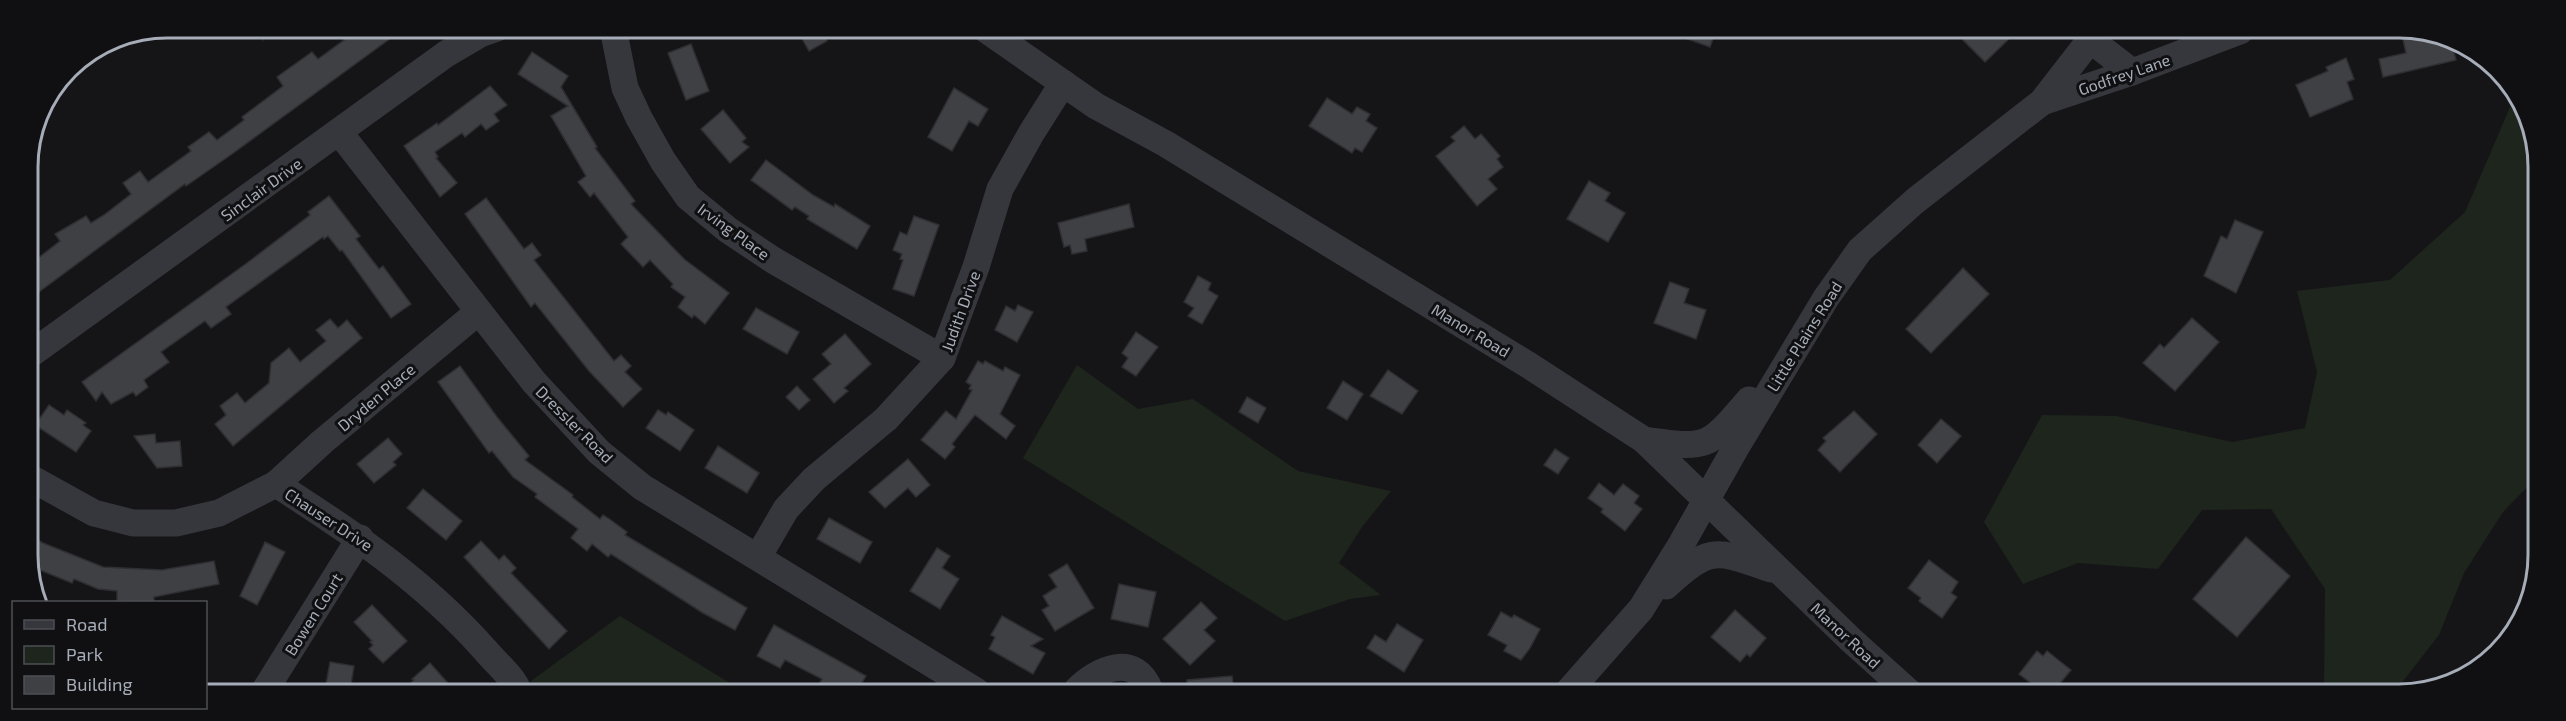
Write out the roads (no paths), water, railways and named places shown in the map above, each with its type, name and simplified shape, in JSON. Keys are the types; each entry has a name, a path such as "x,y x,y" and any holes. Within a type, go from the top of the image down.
{"street":[{"name":"Sinclair Drive","path":"38,350 446,54 473,38"},
{"name":"Irving Place","path":"615,38 625,88 663,161 688,197 728,230 773,260 942,358"},
{"name":"Manor Road","path":"998,38 1096,106 1166,144 1530,366 1644,440 1851,640 1899,683"},
{"name":"Little Plains Road","path":"1576,683 1641,609 1826,298 1860,250 1915,201 2042,102 2092,38"},
{"path":"2096,38 2132,72"},
{"name":"Godfrey Lane","path":"2042,102 2132,72 2222,38"},
{"name":"Judith Drive","path":"758,557 786,509 814,479 886,419 942,358 976,267 1000,189 1063,83"},
{"name":"Dressler Road","path":"339,132 534,382 599,453 642,487 964,684"},
{"name":"Dryden Place","path":"276,484 322,442 478,312"},
{"path":"1644,440 1691,446 1706,443 1722,432 1796,348"},
{"name":"Chauser Drive","path":"38,482 94,513 133,522 176,523 219,513 276,484 360,538 404,571 476,639 513,684"},
{"name":"Bowen Court","path":"268,684 360,538"},
{"path":"1641,609 1689,565 1702,557 1714,554 1732,556 1781,573"},
{"path":"1086,684 1103,670 1115,666 1128,668 1139,674 1147,684"}]}
